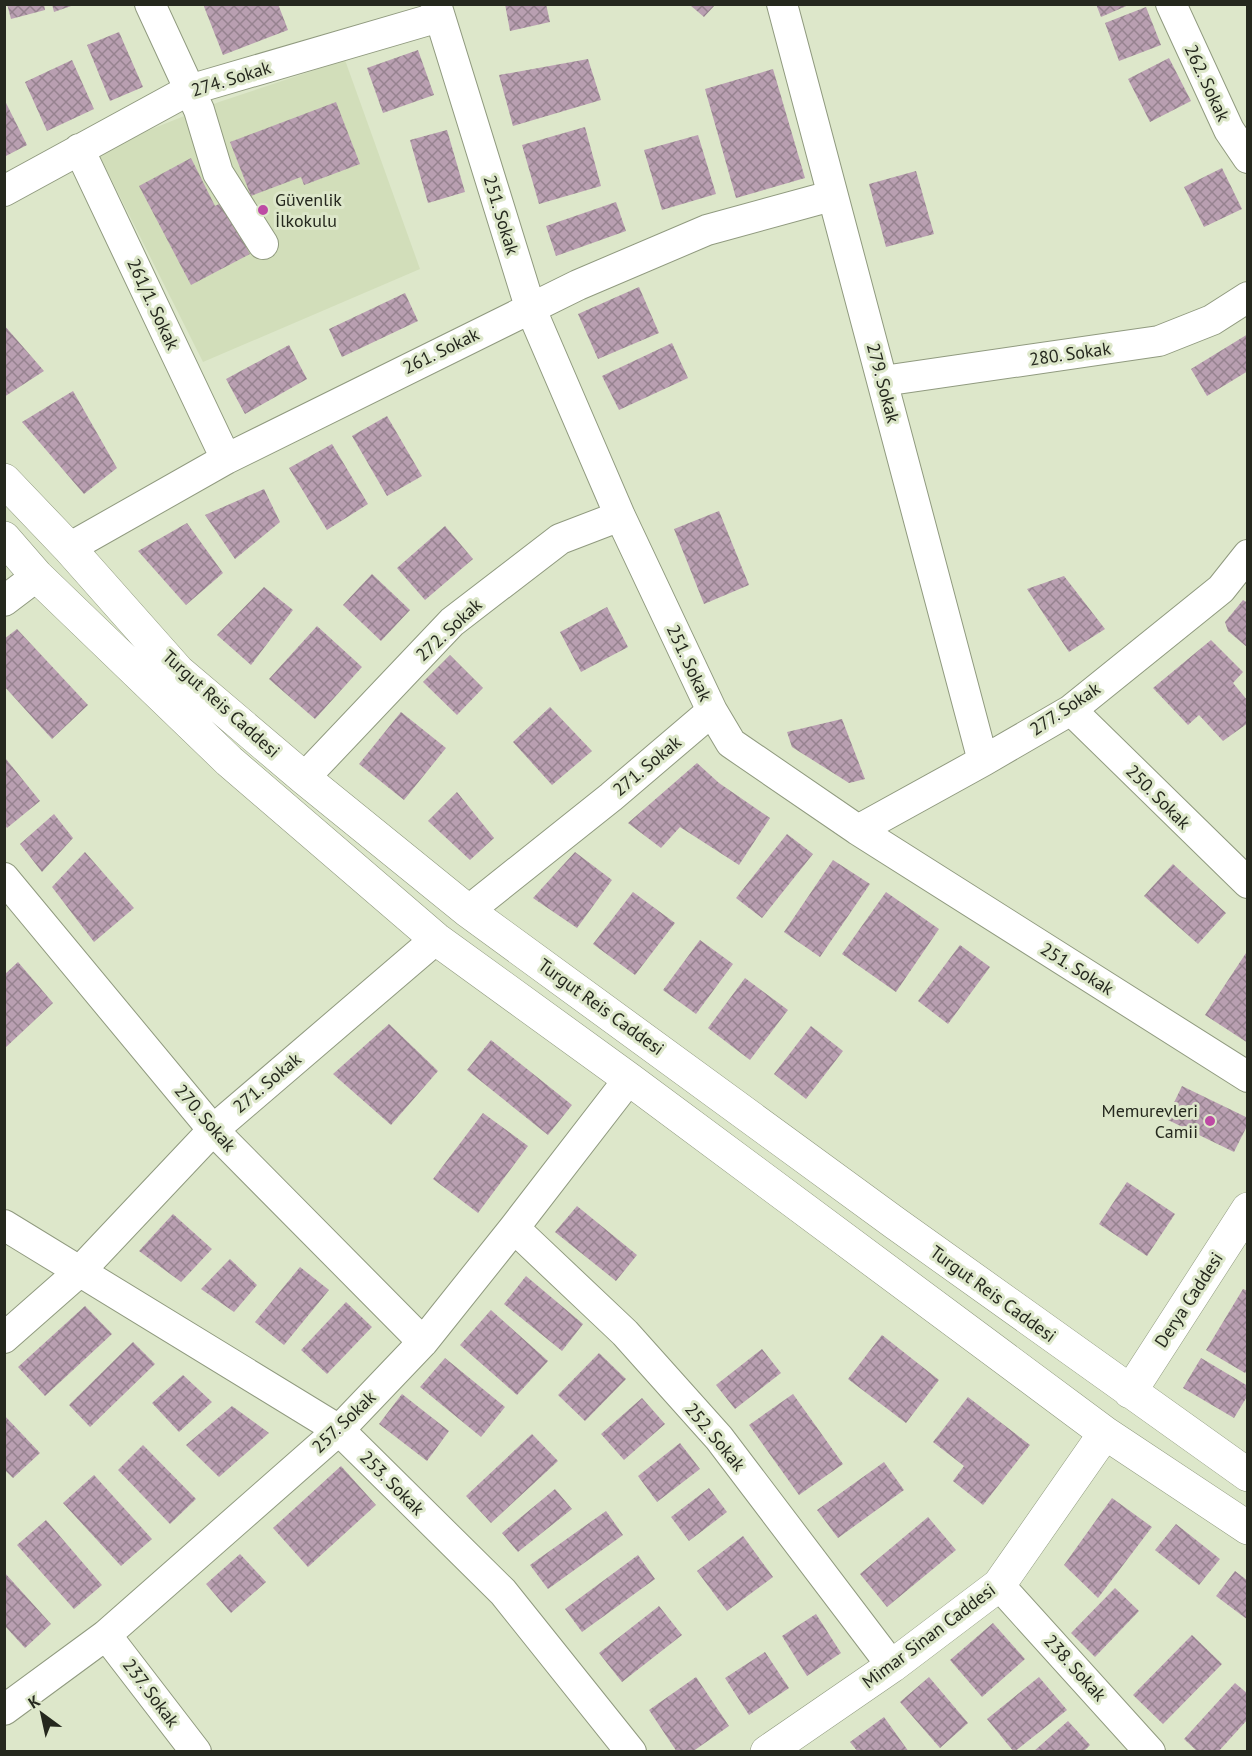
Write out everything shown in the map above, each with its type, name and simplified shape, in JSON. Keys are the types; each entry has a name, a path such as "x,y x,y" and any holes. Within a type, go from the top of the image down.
{"main road":[{"name":"Turgut Reis Caddesi","path":"4,480 178,671 304,778 468,911 895,1223 1248,1475"},
{"name":"Turgut Reis Caddesi","path":"4,538 37,576 229,761 436,939 629,1079 1105,1433 1248,1528"},
{"name":"Derya Caddesi","path":"1130,1392 1248,1209"},
{"name":"Mimar Sinan Caddesi","path":"767,1752 892,1666 999,1585 1105,1433"}],"street":[{"path":"150,4 199,110 218,173 263,244"},
{"name":"279. Sokak","path":"782,4 831,196 883,381 983,761"},
{"name":"262. Sokak","path":"1171,4 1229,130 1248,158"},
{"name":"274. Sokak","path":"4,191 189,90 438,11"},
{"name":"251. Sokak","path":"438,11 530,307 620,516 712,711 731,743 858,830 1248,1077"},
{"name":"261/1. Sokak","path":"79,149 226,459"},
{"name":"261. Sokak","path":"69,549 226,459 530,307 706,230 831,196"},
{"name":"280. Sokak","path":"883,381 1159,341 1212,320 1248,297"},
{"name":"272. Sokak","path":"304,778 452,622 560,539 620,516"},
{"name":"277. Sokak","path":"858,830 1071,710 1221,589 1248,555"},
{"path":"4,601 37,576"},
{"name":"250. Sokak","path":"1071,710 1208,847 1248,883"},
{"name":"271. Sokak","path":"468,911 611,797 712,711"},
{"name":"270. Sokak","path":"4,878 213,1130 423,1342"},
{"name":"271. Sokak","path":"4,1338 80,1272 213,1130 436,939"},
{"name":"257. Sokak","path":"4,1710 106,1635 339,1430 423,1342 629,1079"},
{"name":"253. Sokak","path":"4,1225 339,1430 503,1592 631,1752"},
{"name":"252. Sokak","path":"514,1228 626,1333 719,1438 892,1666"},
{"name":"238. Sokak","path":"999,1585 1150,1752"},
{"name":"237. Sokak","path":"106,1635 196,1752"}],"shaded area":[{"name":"Güvenlik İlkokulu","path":"345,60 420,269 203,362 97,151 219,102"}],"building":[{"path":"7,4 44,4 45,10 11,19"},
{"path":"52,4 74,4 74,5 54,12"},
{"path":"203,4 278,4 288,30 223,55"},
{"path":"505,4 546,4 550,22 510,31"},
{"path":"1096,4 1131,4 1101,17"},
{"path":"690,5 715,5 704,17"},
{"path":"1146,7 1161,45 1119,61 1105,23"},
{"path":"119,32 143,87 110,101 87,45"},
{"path":"418,50 434,95 383,113 367,68"},
{"path":"1169,58 1191,101 1150,122 1128,79"},
{"path":"588,59 601,100 513,126 499,75"},
{"path":"72,60 94,109 47,131 25,82"},
{"path":"773,69 805,178 736,198 705,89"},
{"path":"4,99 27,145 4,157"},
{"path":"336,102 360,164 304,185 301,177 251,196 230,142"},
{"path":"585,127 601,186 539,204 522,145"},
{"path":"447,130 465,192 428,203 410,140"},
{"path":"698,135 716,194 662,210 644,150"},
{"path":"191,158 215,206 223,202 250,254 191,285 139,186"},
{"path":"1222,168 1242,209 1204,227 1184,187"},
{"path":"916,171 934,234 886,247 869,184"},
{"path":"616,202 626,231 556,256 546,226"},
{"path":"639,287 659,333 598,359 578,314"},
{"path":"405,293 418,321 342,357 329,329"},
{"path":"4,325 44,371 4,397"},
{"path":"1248,334 1248,371 1207,396 1191,369"},
{"path":"672,343 688,378 619,410 602,376"},
{"path":"289,345 307,379 245,414 226,379"},
{"path":"73,391 117,468 84,494 22,422"},
{"path":"387,416 422,476 387,496 352,436"},
{"path":"332,444 368,504 327,530 289,468"},
{"path":"264,489 280,522 235,559 205,515"},
{"path":"719,511 749,585 704,604 674,529"},
{"path":"187,523 223,573 186,605 138,551"},
{"path":"445,526 473,559 425,600 397,568"},
{"path":"372,574 410,610 381,641 343,605"},
{"path":"1064,576 1105,629 1069,652 1027,589"},
{"path":"264,587 293,610 251,665 217,635"},
{"path":"1243,600 1248,603 1248,648 1228,631 1225,622"},
{"path":"607,607 628,647 581,672 560,632"},
{"path":"317,626 362,667 315,719 269,679"},
{"path":"17,629 88,705 52,739 4,686 4,639"},
{"path":"1211,640 1243,672 1233,683 1248,701 1248,723 1223,741 1199,715 1188,725 1153,688"},
{"path":"450,655 483,688 457,715 423,682"},
{"path":"550,707 592,751 552,785 513,742"},
{"path":"401,712 446,748 404,800 359,764"},
{"path":"842,719 865,779 849,783 792,747 787,732"},
{"path":"6,759 40,801 7,828 4,824 4,760"},
{"path":"697,763 719,783 770,818 739,865 680,827 661,848 628,823"},
{"path":"457,792 494,838 470,860 428,821"},
{"path":"54,814 73,838 42,872 20,844"},
{"path":"787,834 813,854 762,918 736,898"},
{"path":"85,852 134,908 94,942 52,887"},
{"path":"575,852 612,880 577,928 533,898"},
{"path":"833,860 870,884 820,957 784,932"},
{"path":"1173,864 1226,913 1198,944 1144,896"},
{"path":"633,892 675,923 635,975 593,944"},
{"path":"886,892 939,929 896,992 842,954"},
{"path":"700,940 733,964 696,1014 663,990"},
{"path":"960,945 990,967 948,1024 918,1001"},
{"path":"1248,950 1248,1043 1205,1015"},
{"path":"18,962 53,1003 4,1049 4,975"},
{"path":"745,978 788,1010 750,1060 708,1028"},
{"path":"389,1024 438,1071 391,1125 333,1074"},
{"path":"811,1026 843,1051 806,1099 774,1074"},
{"path":"491,1040 572,1105 548,1135 467,1070"},
{"name":"Memurevleri Camii","path":"1182,1086 1248,1118 1248,1124 1234,1152 1166,1119"},
{"path":"483,1113 528,1146 478,1213 433,1179"},
{"path":"1127,1182 1175,1214 1147,1256 1099,1224"},
{"path":"577,1206 637,1255 616,1281 555,1232"},
{"path":"173,1214 212,1249 181,1282 139,1251"},
{"path":"230,1259 257,1285 234,1312 201,1289"},
{"path":"300,1267 329,1290 284,1345 255,1322"},
{"path":"526,1276 583,1324 562,1351 504,1304"},
{"path":"1243,1289 1248,1291 1248,1370 1245,1373 1206,1350"},
{"path":"346,1302 372,1327 327,1374 301,1350"},
{"path":"85,1306 112,1334 45,1396 18,1367"},
{"path":"491,1310 548,1361 517,1395 460,1345"},
{"path":"882,1335 939,1380 906,1423 848,1379"},
{"path":"133,1342 155,1364 90,1427 69,1405"},
{"path":"762,1349 781,1373 735,1409 716,1385"},
{"path":"599,1353 626,1379 585,1421 558,1395"},
{"path":"445,1358 505,1407 481,1437 420,1387"},
{"path":"1201,1358 1248,1386 1248,1395 1234,1418 1183,1388"},
{"path":"183,1375 212,1402 179,1432 152,1403"},
{"path":"402,1394 449,1431 427,1461 379,1424"},
{"path":"793,1394 843,1464 799,1495 749,1425"},
{"path":"968,1397 1030,1445 983,1505 953,1481 964,1466 933,1442"},
{"path":"642,1398 665,1424 624,1460 601,1434"},
{"path":"232,1406 269,1433 219,1477 186,1445"},
{"path":"4,1415 40,1453 13,1478 4,1469"},
{"path":"532,1434 558,1461 491,1523 466,1496"},
{"path":"680,1443 700,1469 657,1502 638,1476"},
{"path":"143,1445 196,1499 170,1524 118,1470"},
{"path":"884,1462 904,1490 838,1538 817,1510"},
{"path":"341,1466 376,1505 308,1567 273,1528"},
{"path":"94,1475 152,1539 121,1566 63,1503"},
{"path":"709,1488 727,1512 689,1541 671,1517"},
{"path":"555,1489 572,1509 518,1552 502,1533"},
{"path":"1112,1498 1152,1527 1098,1598 1064,1565"},
{"path":"606,1511 623,1535 548,1589 530,1565"},
{"path":"928,1517 956,1550 887,1607 860,1574"},
{"path":"46,1520 102,1585 74,1609 17,1545"},
{"path":"1176,1524 1220,1559 1199,1585 1155,1550"},
{"path":"743,1536 773,1577 727,1611 697,1571"},
{"path":"240,1554 266,1582 231,1613 206,1584"},
{"path":"638,1555 655,1579 582,1632 565,1609"},
{"path":"1235,1571 1248,1581 1248,1620 1216,1596"},
{"path":"4,1572 51,1624 25,1648 4,1625"},
{"path":"1115,1588 1139,1611 1095,1657 1071,1633"},
{"path":"659,1606 682,1635 622,1682 599,1653"},
{"path":"816,1614 841,1653 807,1676 782,1636"},
{"path":"993,1623 1025,1659 982,1697 950,1660"},
{"path":"1192,1635 1222,1664 1163,1724 1133,1695"},
{"path":"765,1652 789,1688 749,1715 725,1678"},
{"path":"696,1677 729,1726 692,1752 677,1752 649,1710"},
{"path":"929,1677 968,1723 940,1748 900,1702"},
{"path":"1039,1677 1067,1710 1014,1752 987,1719"},
{"path":"1235,1683 1248,1694 1248,1719 1218,1752 1198,1752 1184,1739"},
{"path":"884,1717 909,1752 858,1752 850,1742"},
{"path":"1068,1721 1090,1745 1083,1752 1033,1752"}],"place":[{"name":"Güvenlik İlkokulu","path":"263,210"},
{"name":"Memurevleri Camii","path":"1210,1121"}]}
